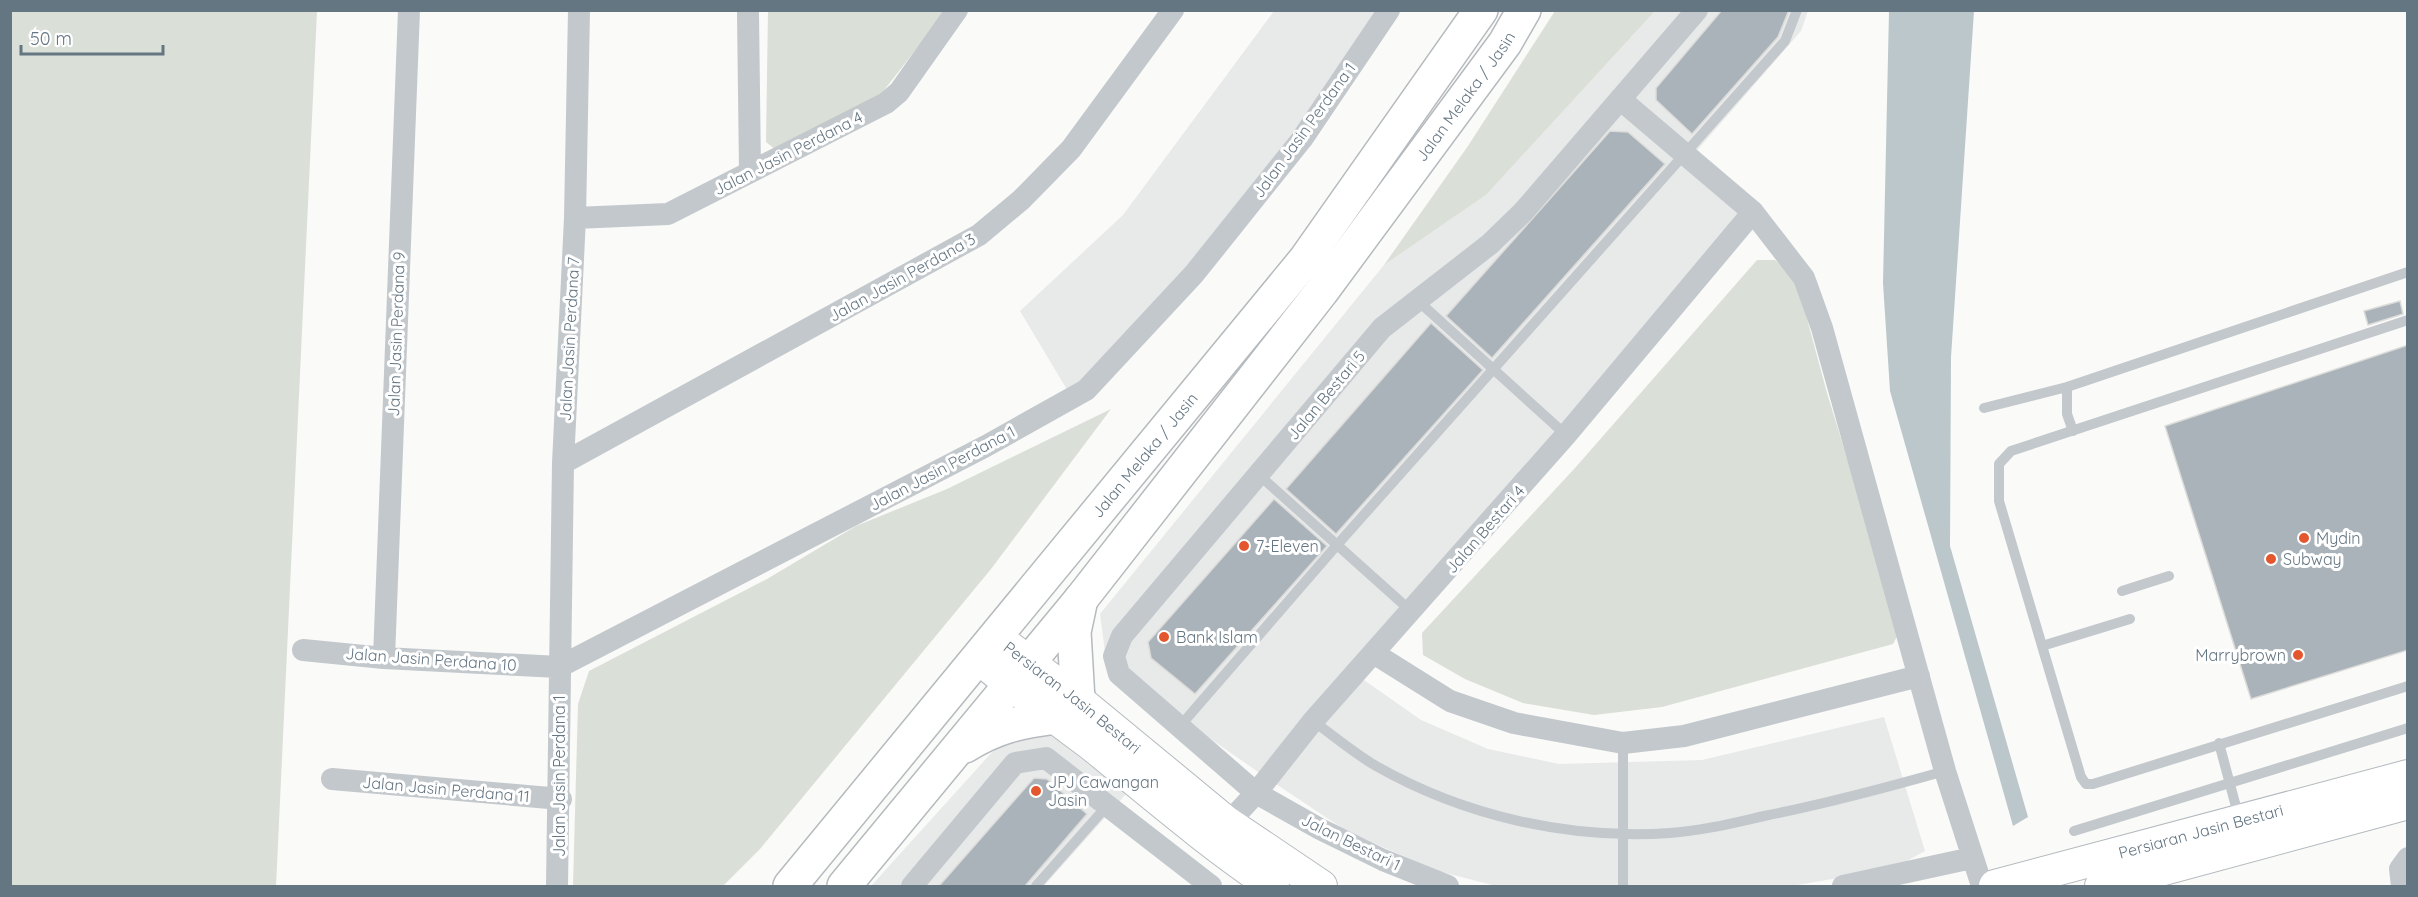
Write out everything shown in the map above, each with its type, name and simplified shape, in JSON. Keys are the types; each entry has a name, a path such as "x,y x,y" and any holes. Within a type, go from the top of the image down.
{"main road":[{"name":"Jalan Melaka / Jasin","path":"844,886 1018,672 1082,598 1322,291 1505,43 1524,10"},
{"name":"Jalan Melaka / Jasin","path":"790,886 1305,260 1475,15"},
{"path":"955,752 989,731 1067,708 1074,632 1082,598"}],"street":[{"name":"Jalan Jasin Perdana 9","path":"384,658 409,10"},
{"name":"Jalan Jasin Perdana 7","path":"560,667 563,463 575,218 579,10"},
{"name":"Jalan Jasin Perdana 4","path":"575,218 668,214 886,103 899,92 957,10"},
{"name":"Jalan Jasin Perdana 3","path":"563,463 980,235 1022,200 1071,148 1173,10"},
{"name":"Jalan Jasin Perdana 1","path":"557,886 561,799 560,667 986,446 1086,390 1194,274 1302,139 1389,10"},
{"name":"Jalan Bestari 5","path":"1256,793 1181,725 1119,674 1114,656 1122,636 1382,328 1490,244 1523,212 1697,10"},
{"path":"748,13 750,171"},
{"path":"1620,99 1753,212 1804,278 1819,318 1945,771 1982,886"},
{"name":"Jalan Bestari 4","path":"1219,832 1256,793 1313,721 1375,654 1566,435 1753,212"},
{"name":"Persiaran Jasin Bestari","path":"988,648 1067,708 1219,832 1273,886"},
{"name":"Jalan Jasin Perdana 10","path":"303,650 384,658 560,667"},
{"path":"1375,654 1450,701 1514,723 1623,743 1684,736 1920,676"},
{"path":"914,886 1015,763 1046,759 1211,886"},
{"name":"Persiaran Jasin Bestari","path":"1995,886 2408,776"},
{"name":"Jalan Jasin Perdana 11","path":"332,779 561,799"},
{"name":"Jalan Bestari 1","path":"1256,793 1372,855 1448,886"},
{"name":"Persiaran Jasin Bestari","path":"2101,886 2408,803"},
{"name":"Persiaran Jasin Bestari","path":"1219,832 1321,886"},
{"path":"1843,886 1972,858"},
{"path":"2402,886 2400,869 2408,858"}],"lane":[{"path":"1181,725 1337,545 1785,41 1797,10"},
{"path":"1984,408 2067,387 2408,272"},
{"path":"1417,300 1495,368 1566,435"},
{"path":"2408,320 2011,451 2000,464 1999,501 2081,777 2086,784 2093,784 2408,686"},
{"path":"2067,387 2067,414 2073,430"},
{"path":"1259,475 1412,612"},
{"path":"2122,591 2169,576"},
{"path":"2042,646 2130,619"},
{"path":"1313,721 1375,765 1423,790 1467,807 1555,829 1669,833 1717,826 1833,802 1945,771"},
{"path":"2074,831 2408,728"},
{"path":"1623,743 1623,886"},
{"path":"2219,743 2240,822"},
{"path":"1036,886 1106,807"}],"shaded area":[{"path":"10,11 317,11 276,886 11,886"},
{"path":"768,11 946,11 881,94 776,150 766,142"},
{"path":"1274,11 1387,11 1297,148 1069,393 1020,311 1123,215"},
{"path":"1555,11 1655,11 1486,195 1384,265 1468,146"},
{"path":"1655,11 1808,11 1801,31 1694,154 1764,213 1354,673 1421,720 1488,749 1559,764 1702,760 1884,717 1925,851 1892,869 1791,886 1496,886 1434,870 1345,830 1107,667 1100,614 1384,265 1486,195"},
{"path":"1889,11 1974,11 1951,357 1950,546 2028,817 2013,826 1890,391 1883,283"},
{"path":"1757,260 1775,260 1796,278 1827,393 1900,631 1893,644 1662,707 1594,715 1523,703 1465,679 1423,655 1422,633 1575,468"},
{"path":"1111,409 991,569 760,849 723,886 573,886 578,704 589,671 767,579 856,526 947,489"},
{"path":"1050,734 1126,794 1044,886 871,886 1003,740"}],"building":[{"path":"1722,10 1789,10 1778,37 1692,134 1656,100 1656,88"},
{"path":"1610,131 1628,132 1665,164 1492,358 1446,316"},
{"path":"2400,301 2403,314 2368,325 2364,311"},
{"path":"1431,323 1483,370 1336,534 1286,489"},
{"name":"Mydin","path":"2408,345 2408,650 2251,699 2165,426"},
{"path":"1274,499 1327,546 1195,694 1151,658 1148,642"},
{"path":"1034,778 1047,779 1087,814 1025,886 939,886"}],"place":[{"name":"Mydin","path":"2304,538"},
{"name":"7-Eleven","path":"1244,546"},
{"name":"Subway","path":"2271,559"},
{"name":"Bank Islam","path":"1164,637"},
{"name":"Marrybrown","path":"2298,655"},
{"name":"JPJ Cawangan Jasin","path":"1036,791"}]}
